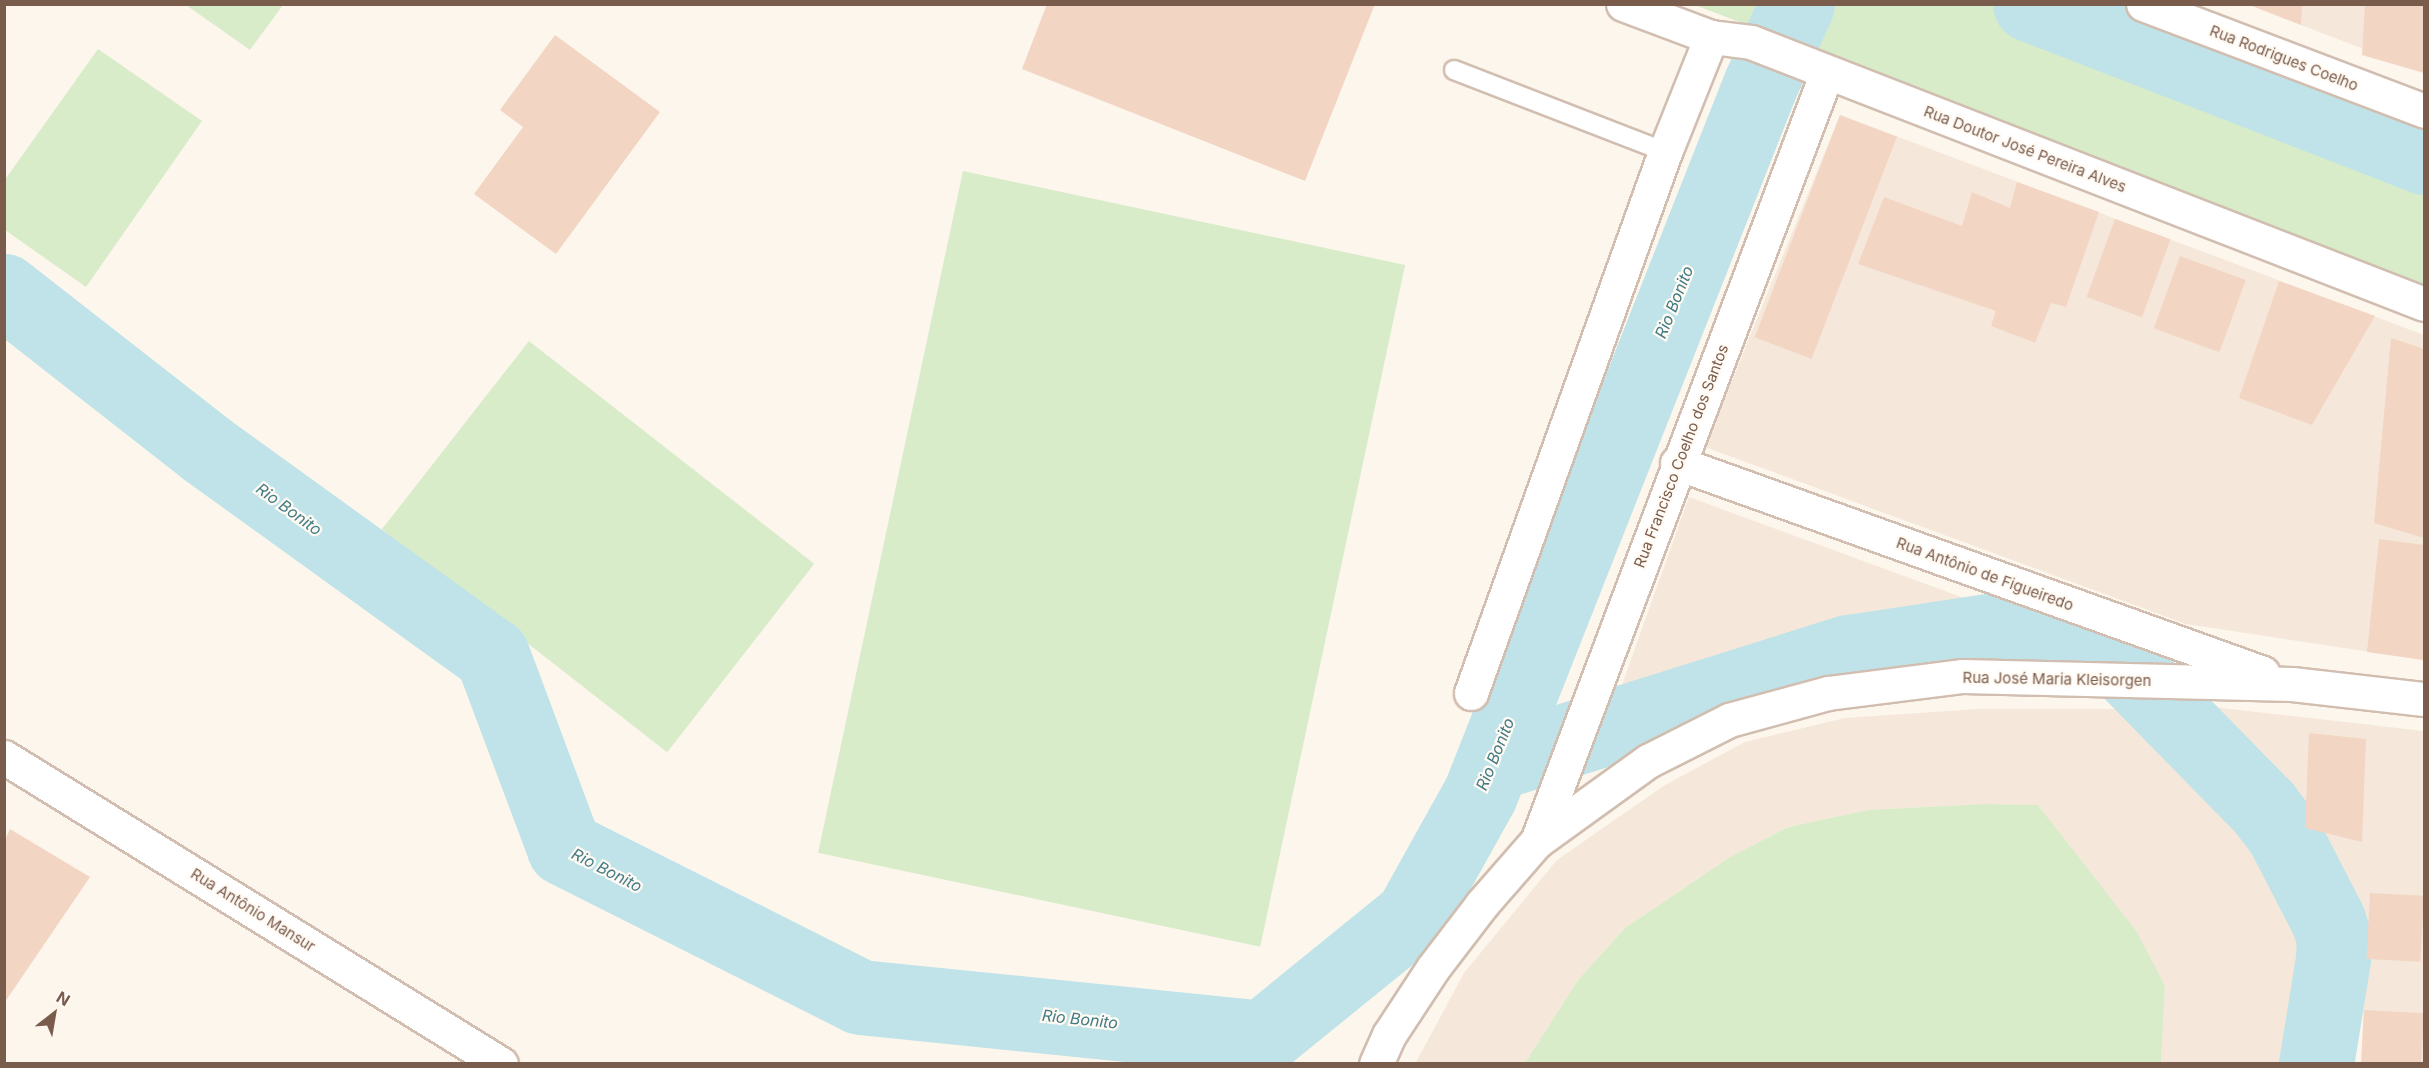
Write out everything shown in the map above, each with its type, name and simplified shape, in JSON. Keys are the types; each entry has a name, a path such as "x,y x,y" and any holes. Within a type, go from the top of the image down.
{"street":[{"name":"Rua Doutor José Pereira Alves","path":"1623,4 1711,37 1751,42 2424,304"},
{"name":"Rua Rodrigues Coelho","path":"2143,4 2424,111"},
{"path":"1471,693 1665,152 1711,37"},
{"name":"Rua Francisco Coelho dos Santos","path":"1537,841 1677,464 1814,67"},
{"name":"Rua Antônio de Figueiredo","path":"1677,464 2292,684"},
{"name":"Rua José Maria Kleisorgen","path":"1376,1064 1389,1035 1433,968 1482,904 1537,841 1648,761 1729,720 1828,693 1963,676 2292,684 2424,699"},
{"name":"Rua Antônio Mansur","path":"4,757 501,1064"}],"lane":[{"path":"1454,70 1665,152"}],"shaded area":[{"path":"2249,5 2424,5 2424,72 2301,25"},
{"path":"1840,115 2424,335 2424,660 2186,624 1705,447"},
{"path":"1689,497 1975,602 1971,617 1832,638 1614,707"},
{"path":"2195,705 2424,731 2424,1063 2361,1063 2367,933 2291,806"},
{"path":"1978,709 2144,709 2264,832 2318,940 2298,1063 2161,1063 2165,985 2039,806 1983,804 1868,810 1788,827 1730,857 1625,928 1578,980 1525,1063 1415,1064 1464,973 1557,860 1665,785 1745,742 1845,718"}],"green space":[{"path":"186,5 283,5 250,50"},
{"path":"1695,5 2030,5 2424,157 2424,286"},
{"path":"98,49 202,121 86,287 5,230 4,181"},
{"path":"963,171 1405,265 1260,947 818,853"},
{"path":"529,341 814,564 667,752 382,529"},
{"path":"1983,804 2038,805 2137,932 2165,986 2161,1063 1525,1063 1578,980 1625,928 1730,857 1788,827 1868,810"}],"building":[{"path":"1047,4 1375,4 1305,181 1022,69"},
{"path":"2302,4 2301,25 2250,5"},
{"path":"2365,4 2424,4 2424,73 2362,55"},
{"path":"555,35 660,112 556,254 474,194 523,127 500,110"},
{"path":"1840,115 1897,137 1812,359 1755,337"},
{"path":"2017,182 2099,212 2066,307 2051,303 2035,343 1991,326 1996,311 1858,264 1884,197 1962,226 1972,192 2010,208"},
{"path":"2115,219 2170,239 2142,317 2087,297"},
{"path":"2180,256 2246,280 2219,352 2154,328"},
{"path":"2279,281 2375,316 2312,425 2239,398"},
{"path":"2391,338 2424,349 2424,538 2374,523"},
{"path":"2379,539 2424,545 2424,660 2367,652"},
{"path":"2309,733 2366,739 2362,842 2305,828"},
{"path":"10,829 90,877 5,1002 5,840"},
{"path":"2370,893 2424,896 2420,962 2367,959"},
{"path":"2364,1010 2424,1013 2421,1064 2361,1064"}],"waterway":[{"name":"Rio Bonito","path":"4,291 206,449 492,655 564,848 860,997 1262,1038 1412,916 1480,794 1760,85 1797,4"},
{"path":"2030,4 2424,157"},
{"path":"1497,762 1849,652 1995,630 2034,632 2098,649 2123,664 2264,808 2283,833 2328,920 2334,938 2333,959 2316,1064"}]}
